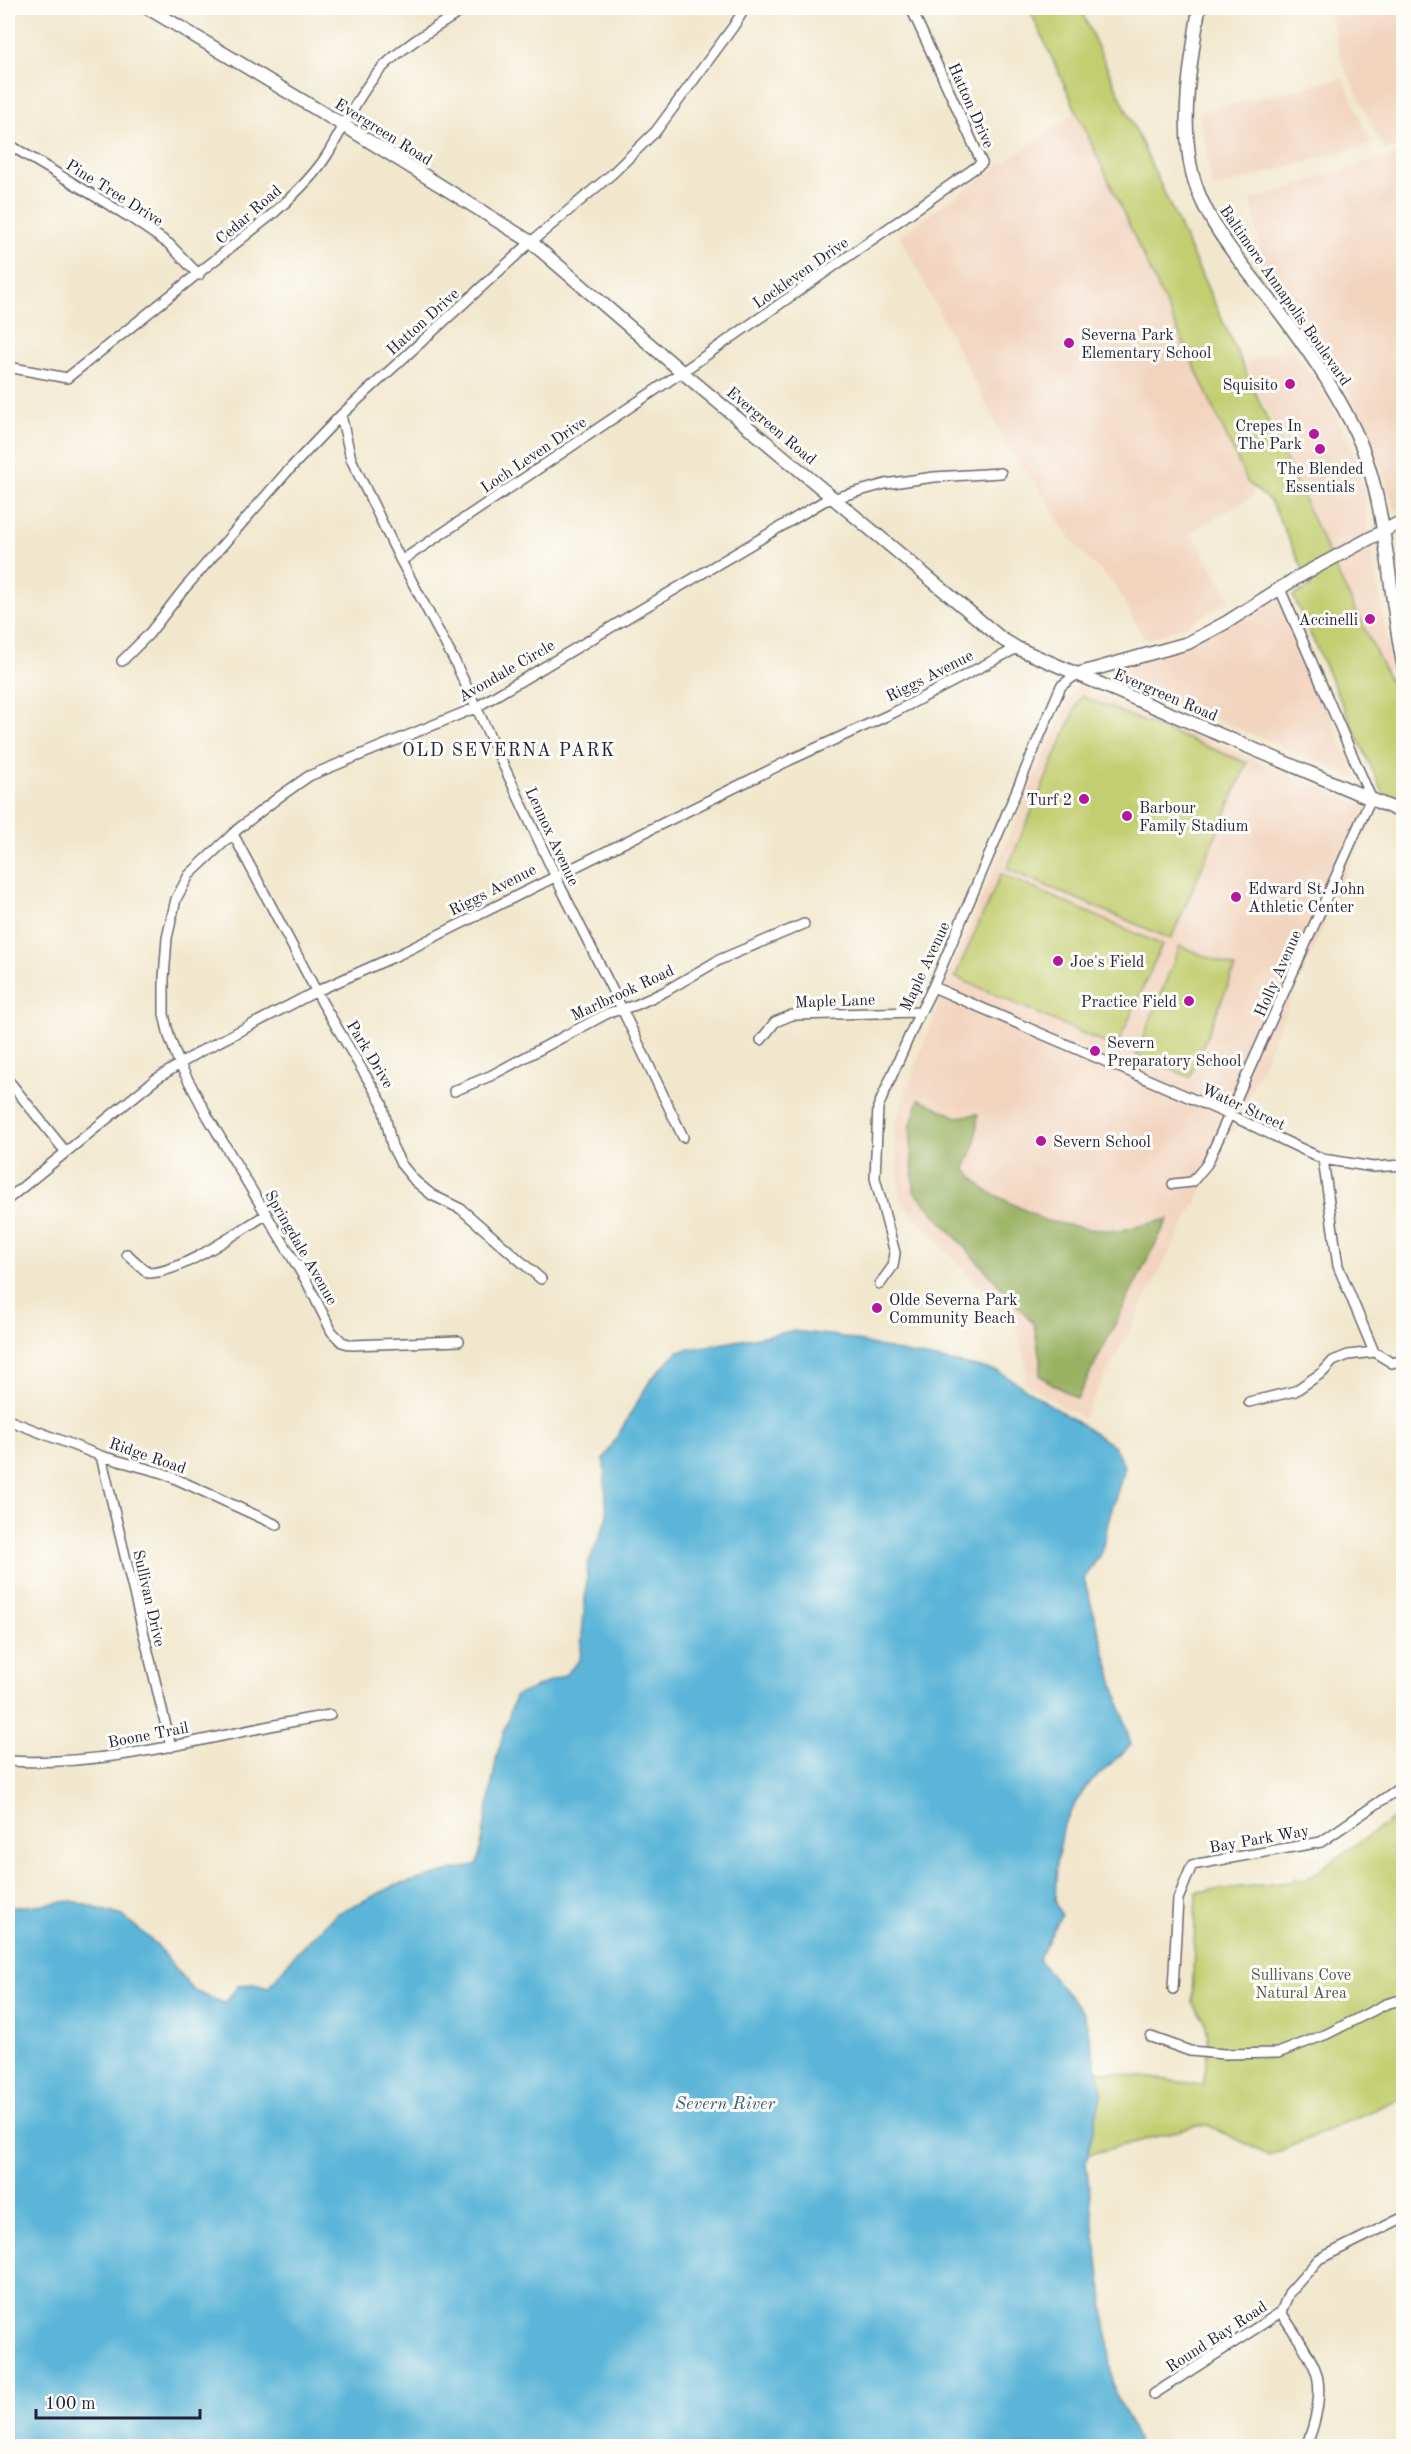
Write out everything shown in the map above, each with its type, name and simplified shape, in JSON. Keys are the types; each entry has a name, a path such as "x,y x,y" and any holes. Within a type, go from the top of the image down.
{"street":[{"name":"Evergreen Road","path":"148,8 344,125 531,242 682,372 1002,639 1017,648 1077,674 1404,813"},
{"path":"446,8 453,16"},
{"name":"Cedar Road","path":"8,367 67,378 254,231 296,193 327,155 355,105 381,69 411,44 466,8"},
{"name":"Hatton Drive","path":"122,661 149,634 184,590 285,474 340,415 531,242 612,174 656,131 745,8"},
{"name":"Hatton Drive","path":"911,8 981,163 936,196"},
{"name":"Baltimore Annapolis Boulevard","path":"1199,8 1186,101 1189,158 1195,183 1212,220 1228,244 1313,358 1340,403 1365,456 1382,533 1404,668"},
{"name":"Pine Tree Drive","path":"8,144 131,218 169,244 199,274"},
{"name":"Lockleven Drive","path":"682,372 936,196"},
{"name":"Loch Leven Drive","path":"401,561 682,372"},
{"name":"Lennox Avenue","path":"340,415 351,459 401,561 455,662 475,708 683,1137"},
{"name":"Avondale Circle","path":"179,1063 169,1036 163,1002 165,950 176,899 189,875 233,834 279,797 309,776 475,708 499,695 589,639 824,501 878,485 934,477 1001,473"},
{"path":"1077,674 1188,643 1342,553 1404,520"},
{"path":"1280,589 1371,798"},
{"name":"Riggs Avenue","path":"8,1199 65,1151 179,1063 317,991 398,955 815,748 893,712 1017,648"},
{"name":"Maple Avenue","path":"880,1284 893,1266 895,1253 875,1178 878,1107 933,987 1061,686 1077,674"},
{"name":"Holly Avenue","path":"1173,1184 1192,1182 1207,1164 1371,798"},
{"name":"Park Drive","path":"233,834 317,991 382,1103 392,1146 401,1164 415,1181 432,1195 460,1209 541,1279"},
{"name":"Marlbrook Road","path":"454,1091 490,1076 608,1013 664,992 725,957 804,924"},
{"name":"Water Street","path":"933,987 1230,1115 1323,1160 1373,1167 1404,1165"},
{"name":"Maple Lane","path":"761,1040 775,1022 792,1015 920,1012"},
{"name":"Springdale Avenue","path":"179,1063 208,1117 308,1284 332,1332 342,1342 352,1345 376,1345 459,1341"},
{"path":"8,1080 65,1151"},
{"path":"1323,1160 1338,1266 1374,1352 1392,1363 1404,1360"},
{"path":"127,1254 148,1273 167,1270 218,1244 267,1214"},
{"path":"1249,1402 1295,1390 1323,1372 1333,1361 1348,1355 1374,1352"},
{"name":"Ridge Road","path":"8,1420 101,1456 163,1473 277,1525"},
{"name":"Sullivan Drive","path":"101,1456 171,1747"},
{"name":"Boone Trail","path":"8,1761 77,1761 171,1747 330,1715"},
{"name":"Bay Park Way","path":"1173,1989 1178,1899 1192,1865 1321,1842 1404,1785"},
{"path":"1151,2037 1190,2051 1224,2055 1278,2053 1327,2034 1386,2004 1404,1999"},
{"name":"Round Bay Road","path":"1154,2394 1281,2313 1289,2293 1319,2259 1404,2217"},
{"path":"1281,2313 1316,2371 1318,2388 1316,2406 1306,2446"}],"shaded area":[{"path":"1328,8 1403,8 1403,147 1384,150 1342,62"},
{"path":"1343,78 1371,144 1213,188 1199,112"},
{"name":"Severna Park Elementary School","path":"1077,112 1254,495 1191,532 1231,600 1187,625 1145,641 1115,585 1078,549 1033,479 1009,450 900,235"},
{"path":"1403,154 1404,507 1396,512 1373,446 1340,371 1262,260 1251,200 1371,161"},
{"path":"1289,344 1327,397 1360,465 1367,526 1392,666 1381,677 1246,363"},
{"path":"1280,599 1357,778 1110,675"},
{"name":"Severn Preparatory School","path":"1081,685 1092,689 1092,695 1104,697 1374,810 1237,1123 1083,1419 1024,1382 1027,1369 1017,1328 900,1200 894,1125 947,979 1074,687"}],"green space":[{"path":"1029,8 1080,8 1337,572 1403,708 1403,802 1383,793 1293,596 1311,586 1271,502 1248,483"},
{"name":"Barbour Family Stadium","path":"1081,696 1247,763 1171,939 1007,869"},
{"name":"Joe's Field","path":"1001,874 1162,945 1116,1048 955,977"},
{"name":"Practice Field","path":"1180,946 1235,968 1190,1077 1136,1055"},
{"path":"919,1099 957,1117 978,1114 975,1144 965,1169 985,1190 1046,1221 1090,1229 1118,1231 1168,1219 1077,1399 1040,1376 1041,1364 1034,1324 914,1191 910,1128"},
{"name":"Sullivans Cove Natural Area","path":"1403,1812 1403,2097 1269,2156 1208,2125 1196,2126 1086,2155 1092,2070 1203,2085 1209,2045 1205,2020 1192,2003 1196,1892 1291,1882 1295,1879 1305,1880"}],"water":[{"name":"Severn River","path":"792,1331 838,1336 905,1353 998,1371 1114,1446 1125,1467 1109,1518 1102,1551 1084,1579 1131,1745 1085,1788 1064,1824 1057,1861 1055,1900 1061,1916 1038,1960 1084,2013 1102,2091 1086,2162 1114,2390 1137,2439 1137,2446 8,2446 8,1908 72,1901 123,1916 157,1945 194,1991 224,2003 239,1985 254,1984 268,1988 295,1954 336,1914 394,1886 478,1864 497,1755 515,1696 565,1675 580,1660 588,1564 607,1519 604,1459 651,1379 679,1351"}],"place":[{"name":"Severna Park Elementary School","path":"1069,343"},
{"name":"Squisito","path":"1290,384"},
{"name":"Crepes In The Park","path":"1314,434"},
{"name":"The Blended Essentials","path":"1320,449"},
{"name":"Accinelli","path":"1370,619"},
{"name":"Turf 2","path":"1084,799"},
{"name":"Barbour Family Stadium","path":"1127,816"},
{"name":"Edward St. John Athletic Center","path":"1236,897"},
{"name":"Joe's Field","path":"1058,961"},
{"name":"Practice Field","path":"1189,1001"},
{"name":"Severn Preparatory School","path":"1095,1051"},
{"name":"Severn School","path":"1041,1141"},
{"name":"Olde Severna Park Community Beach","path":"877,1308"}],"district":[{"name":"OLD SEVERNA PARK","path":"509,750"}]}
